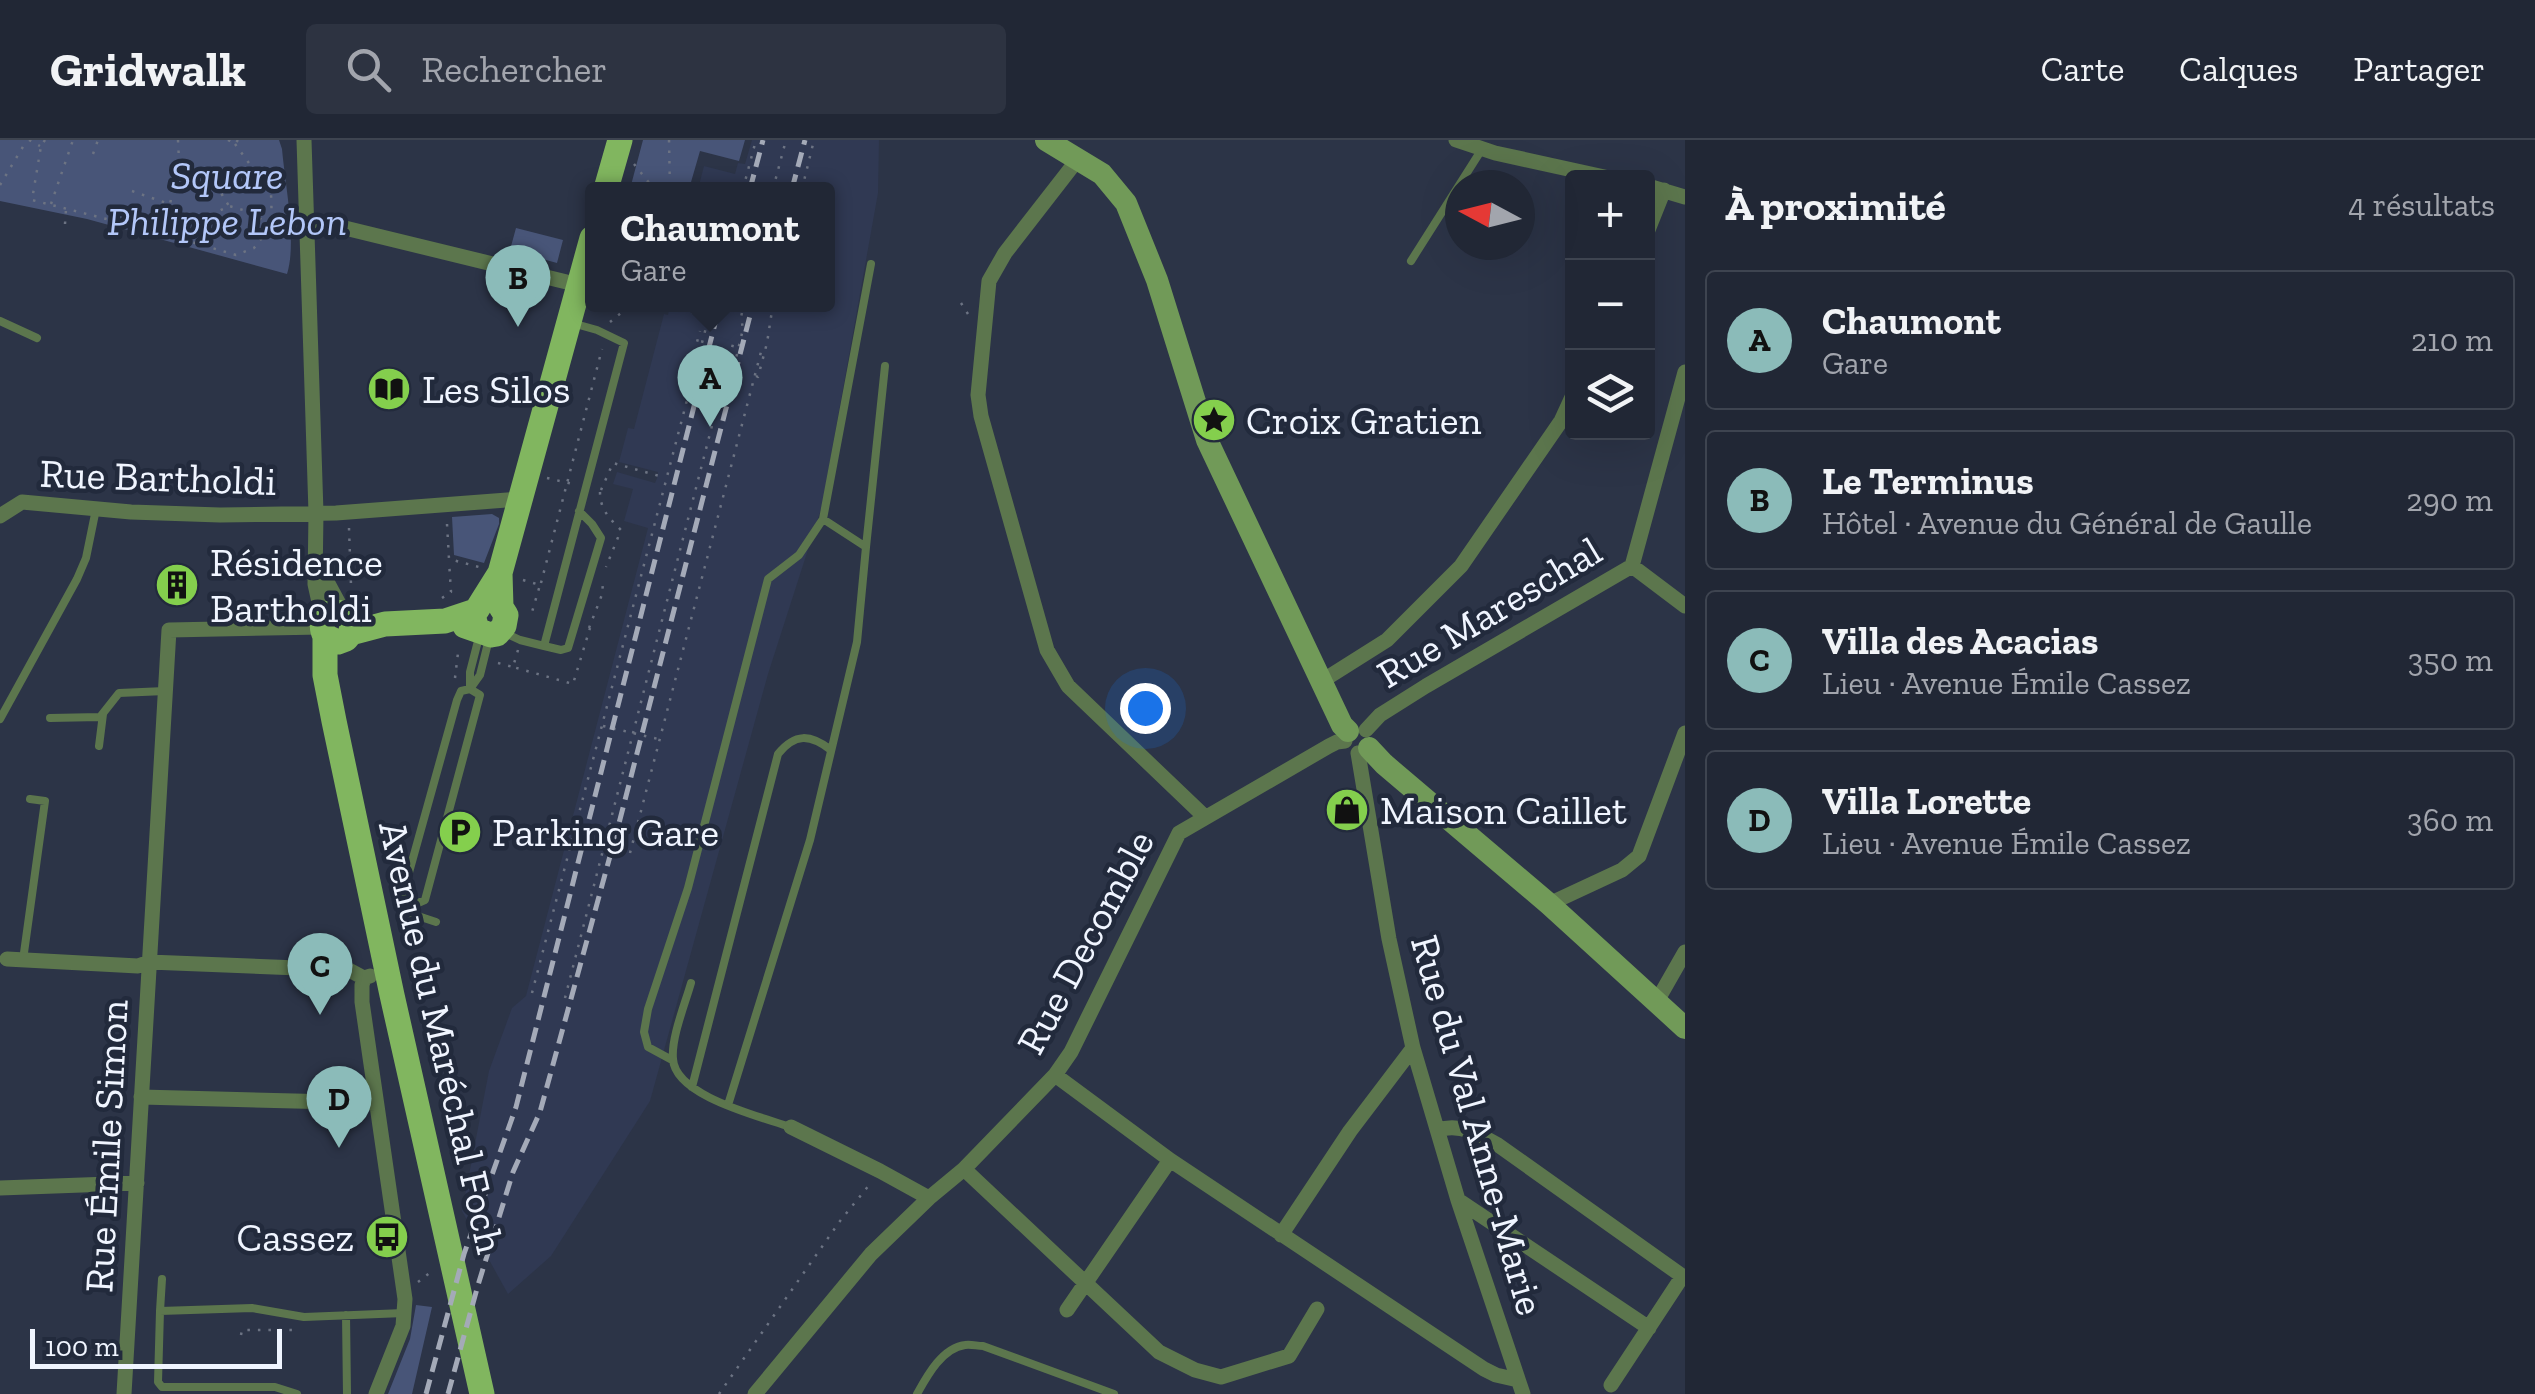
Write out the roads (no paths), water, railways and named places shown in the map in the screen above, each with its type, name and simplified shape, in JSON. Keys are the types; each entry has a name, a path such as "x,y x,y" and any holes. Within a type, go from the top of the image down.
{"main road":[{"path":"610,182 625,150"},
{"path":"337,626 386,624 442,611 487,621 585,265"},
{"name":"Avenue du Maréchal Foch","path":"337,626 325,675 376,975 482,1394"}],"street":[{"name":"Avenue du Maréchal Foch","path":"304,140 317,563 337,626"},
{"path":"1046,140 1102,174 1126,203 1157,280 1207,440 1342,725 1550,904 1685,1028"},
{"path":"1456,140 1578,170"},
{"path":"1078,159 989,281 978,395 984,429 1048,650 1068,686 1205,817"},
{"path":"1656,188 1685,196"},
{"path":"308,218 580,285"},
{"name":"Rue Mareschal","path":"1357,741 1380,715 1632,566 1685,372"},
{"path":"1322,681 1387,640 1462,566 1565,412"},
{"name":"Rue Bartholdi","path":"0,516 22,502 220,515 316,514 520,499"},
{"path":"1632,566 1685,606"},
{"name":"Rue Émile Simon","path":"124,1394 169,630 337,626"},
{"path":"1550,904 1622,870 1639,856 1685,733"},
{"name":"Rue Decomble","path":"755,1394 871,1254 964,1169 1055,1075 1072,1052 1179,833 1336,742 1357,741"},
{"name":"Rue du Val Anne-Marie","path":"1357,741 1390,939 1413,1048 1520,1387"},
{"path":"1656,1001 1685,952"},
{"path":"15,960 349,970 376,975"},
{"path":"376,975 362,985 362,1002 404,1280 402,1326 376,1394"},
{"path":"1281,1235 1350,1130 1413,1048"},
{"path":"1055,1075 1281,1235 1484,1369 1520,1387"},
{"path":"141,1097 376,1102"},
{"path":"791,1128 928,1198"},
{"path":"1438,1130 1464,1128 1498,1145 1684,1278 1610,1384"},
{"path":"1066,1310 1170,1160"},
{"path":"964,1169 1159,1352 1195,1370 1220,1377 1289,1356 1317,1309"},
{"path":"0,1188 137,1183"},
{"path":"1458,1200 1648,1328"}],"lane":[{"path":"1411,260 1491,147"},
{"path":"672,1060 648,1047 644,1032 648,1009 688,888 768,579 799,555 823,519 871,264"},
{"path":"0,320 37,338"},
{"path":"544,646 624,343 570,323"},
{"path":"728,1105 810,840 857,642 885,366"},
{"path":"0,720 78,578 96,509"},
{"path":"470,689 470,672 487,621 520,640 568,648 600,538 579,511"},
{"path":"823,519 866,548"},
{"path":"403,900 425,900 480,695 470,689 461,692 457,700 403,900 406,912 436,922"},
{"path":"50,718 100,718 119,692 166,691"},
{"path":"99,746 102,714"},
{"path":"692,1086 778,754 787,742 801,738 812,738 831,750"},
{"path":"444,746 465,750"},
{"path":"15,960 45,801 30,799"},
{"path":"424,817 446,824"},
{"path":"691,983 672,1060 678,1078 707,1097 791,1128"},
{"path":"162,1279 158,1382 162,1387 276,1387 297,1394"},
{"path":"160,1310 252,1308 304,1317 404,1312"},
{"path":"346,1315 346,1394"},
{"path":"917,1394 930,1370 965,1344 983,1346 1114,1394"}],"railway":[{"path":"752,182 763,140"},
{"path":"794,182 805,140"},
{"path":"426,1394 464,1254 516,1107 718,312"},
{"path":"448,1394 513,1172 540,1112 751,312"}],"place":[{"name":"Le Terminus","path":"518,327"},
{"name":"Les Silos","path":"389,389"},
{"name":"Croix Gratien","path":"1214,420"},
{"name":"Chaumont","path":"710,427"},
{"name":"Résidence Bartholdi","path":"177,585"},
{"name":"Maison Caillet","path":"1347,810"},
{"name":"Parking Gare","path":"460,832"},
{"name":"Villa des Acacias","path":"320,1015"},
{"name":"Villa Lorette","path":"339,1148"},
{"name":"Cassez","path":"387,1237"}],"park label":[{"name":"Square Philippe Lebon","path":"227,198"}]}
